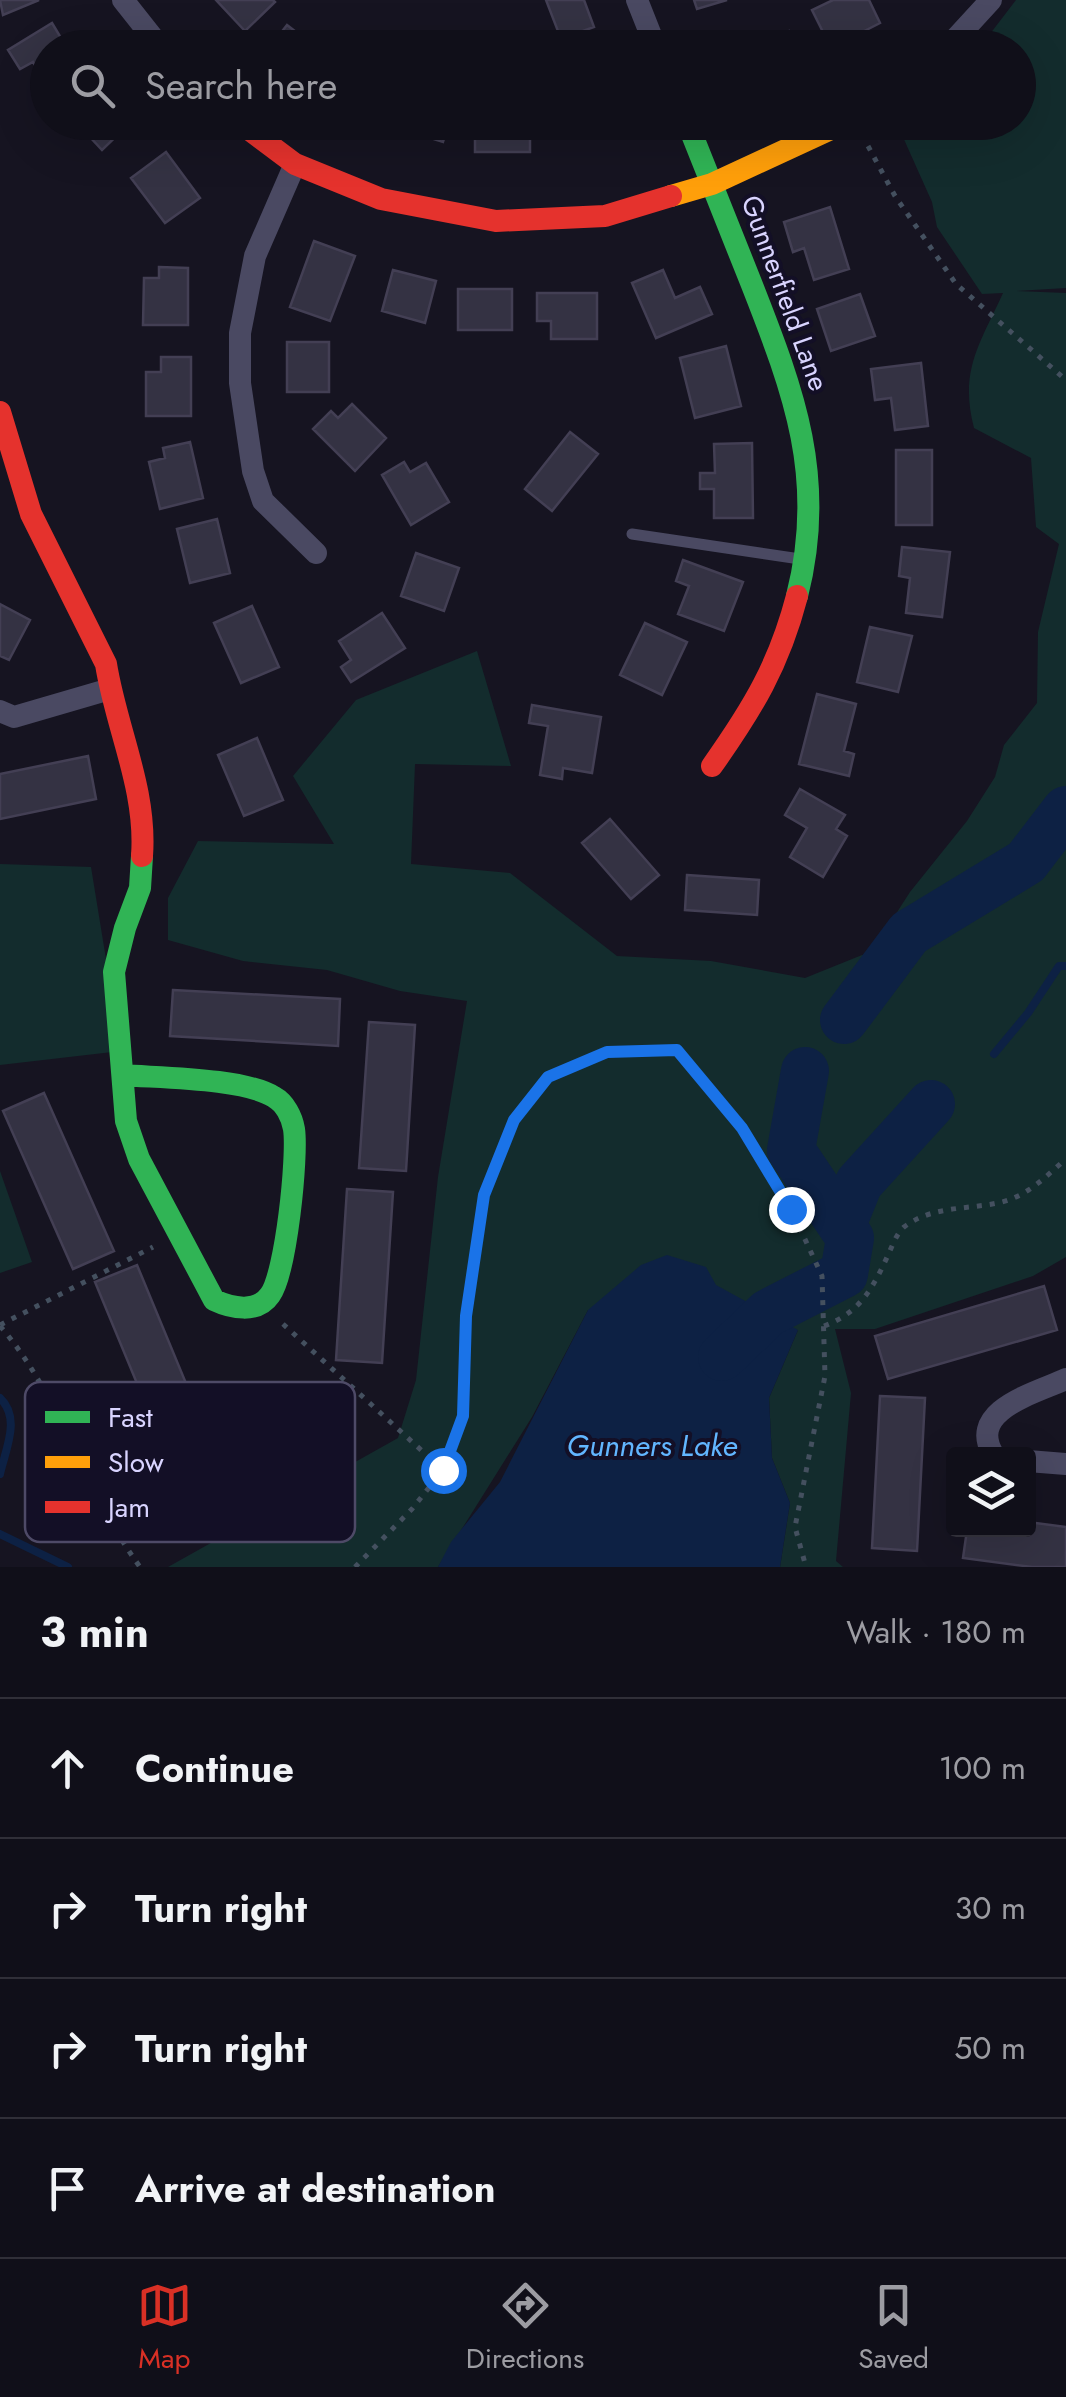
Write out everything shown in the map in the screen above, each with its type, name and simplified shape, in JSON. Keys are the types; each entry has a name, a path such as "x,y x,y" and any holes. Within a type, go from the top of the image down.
{"street":[{"path":"124,0 148,30"},
{"path":"636,0 648,30"},
{"path":"964,30 991,0"},
{"path":"263,140 295,164 380,199 496,221 605,216 712,184 807,140"},
{"name":"Gunnerfield Lane","path":"694,140 790,382 806,449 809,501 804,560 785,642 752,710 712,766"},
{"path":"295,164 255,256 240,333 240,384 253,471 263,501 316,553"},
{"path":"0,412 31,514 106,664 134,770 143,848 140,888 114,972 126,1121 139,1160 214,1300 230,1308 247,1308 270,1296 281,1273 295,1134 288,1110 273,1095 252,1089 123,1075"},
{"path":"0,711 14,717 110,689"},
{"path":"990,1447 986,1435 1000,1410 1066,1380"},
{"path":"1036,1462 1066,1464"}],"lane":[{"path":"632,534 804,560"}],"path":[{"path":"868,146 894,196 956,284 1066,380"},
{"path":"355,1567 412,1509 443,1470 463,1416 466,1316 484,1195 514,1120 548,1077 607,1052 677,1050 742,1128 791,1209 822,1276 825,1376 795,1527 806,1567"},
{"path":"824,1326 845,1318 862,1301 901,1229 926,1214 1002,1202 1023,1194 1066,1158"},
{"path":"39,1382 0,1325 178,1234"},
{"path":"260,1302 343,1382"},
{"path":"355,1392 443,1470"},
{"path":"122,1542 140,1567"}],"green space":[{"path":"1016,0 1066,0 1066,288 1016,291 1066,293 1066,1257 1033,1276 875,1329 835,1329 851,1393 836,1561 843,1567 780,1567 790,1503 772,1458 769,1398 798,1330 588,1310 532,1417 438,1567 168,1567 213,1542 355,1542 355,1462 398,1438 416,1380 438,1177 467,1001 400,991 327,970 243,961 168,940 168,898 198,841 334,844 293,776 356,700 477,651 511,766 415,764 411,864 510,873 617,956 711,961 805,978 872,951 910,892 967,821 995,777 1004,745 1037,703 1038,632 1059,544 1036,527 1031,458 974,428 970,408 974,358 1003,293 982,294 937,227 932,202 904,140 1036,140 1036,30 993,30"},
{"path":"0,864 91,867 121,1051 0,1065"},
{"path":"0,1171 32,1262 0,1273"}],"water":[{"name":"Gunners Lake","path":"667,1255 706,1267 716,1285 798,1330 769,1398 772,1458 790,1503 780,1567 438,1567 451,1542 500,1482 588,1310 641,1265"}],"building":[{"path":"0,0 39,0 3,15"},
{"path":"216,0 275,2 246,30"},
{"path":"546,0 584,0 594,27 558,30"},
{"path":"694,0 727,0 697,9"},
{"path":"833,0 869,0 880,23 866,30 822,30 812,10"},
{"path":"30,36 30,64 20,69 8,50"},
{"path":"93,140 112,140 102,150"},
{"path":"475,140 530,140 530,152 475,152"},
{"path":"166,152 200,198 165,223 131,178"},
{"path":"830,207 849,269 814,280 804,248 793,252 784,222"},
{"path":"314,241 355,256 330,321 290,307"},
{"path":"159,267 188,268 188,325 143,325 144,278 159,278"},
{"path":"393,270 436,281 425,323 382,311"},
{"path":"663,270 675,298 700,287 712,314 656,338 632,283"},
{"path":"458,289 512,289 512,330 458,330"},
{"path":"537,293 597,293 597,339 551,339 551,321 537,321"},
{"path":"860,294 875,336 831,351 817,309"},
{"path":"287,342 329,342 329,392 287,392"},
{"path":"726,346 741,406 695,418 680,358"},
{"path":"161,357 191,357 191,416 146,416 146,372 161,372"},
{"path":"921,363 928,426 895,430 891,398 875,400 871,369"},
{"path":"352,404 386,438 355,471 313,429 331,411 338,418"},
{"path":"570,432 598,454 552,511 525,489"},
{"path":"190,442 203,498 160,509 149,462 165,458 163,448"},
{"path":"752,443 753,518 714,518 714,489 700,489 700,473 715,473 714,444"},
{"path":"896,450 932,450 932,525 896,525"},
{"path":"404,462 410,472 426,463 449,502 411,525 382,475"},
{"path":"217,519 230,573 190,583 177,529"},
{"path":"902,547 950,552 942,617 906,613 910,578 899,576"},
{"path":"416,553 459,568 444,611 401,596"},
{"path":"683,560 743,582 724,631 678,614 689,586 676,581"},
{"path":"0,604 30,620 9,660 0,656"},
{"path":"252,606 279,667 241,683 214,623"},
{"path":"382,613 405,648 351,682 341,667 351,660 339,641"},
{"path":"645,623 687,642 662,695 620,675"},
{"path":"870,627 912,636 898,692 857,682"},
{"path":"817,694 856,704 844,751 854,754 849,776 799,764"},
{"path":"532,705 601,717 592,773 563,768 562,779 540,775 548,726 529,723"},
{"path":"257,738 283,800 244,816 218,755"},
{"path":"88,756 96,799 0,819 0,774"},
{"path":"800,789 845,815 836,829 847,836 823,877 790,857 807,828 785,815"},
{"path":"610,819 659,875 631,899 582,843"},
{"path":"687,875 759,880 757,915 685,910"},
{"path":"173,990 340,999 338,1046 170,1036"},
{"path":"369,1022 415,1025 406,1171 359,1168"},
{"path":"44,1093 114,1251 73,1269 3,1111"},
{"path":"347,1189 393,1192 382,1363 336,1360"},
{"path":"137,1265 185,1382 136,1382 95,1282"},
{"path":"1044,1286 1057,1330 888,1379 875,1336"},
{"path":"880,1396 925,1398 917,1551 872,1548"},
{"path":"1036,1523 1066,1527 1066,1567 963,1558 966,1537 1036,1537"}],"waterway":[{"path":"844,1020 909,933 1026,862 1066,810"},
{"path":"994,1054 1059,966 1066,966"},
{"path":"722,1357 768,1313 844,1274 850,1238 791,1150 805,1071"},
{"path":"842,1225 859,1183 931,1104"},
{"path":"0,1398 11,1424 0,1474"},
{"path":"0,1534 68,1567"}],"traffic: fast":[{"path":"694,140 781,362 802,437 809,513 797,596"},
{"path":"123,1075 243,1086 274,1097 287,1111 295,1143 286,1240 276,1283 265,1301 251,1307 236,1307 214,1300 139,1159 126,1121 114,972 140,888 142,856"}],"traffic: slow":[{"path":"671,196 712,184 807,140"}],"traffic: jam":[{"path":"263,140 295,164 381,199 496,221 605,216 671,196"},
{"path":"0,412 31,514 106,664 140,807 142,856"},
{"path":"712,766 763,685 782,644 797,596"}],"route":[{"path":"443,1470 463,1416 466,1316 484,1195 514,1120 548,1077 607,1052 677,1050 742,1128 791,1209"}]}
